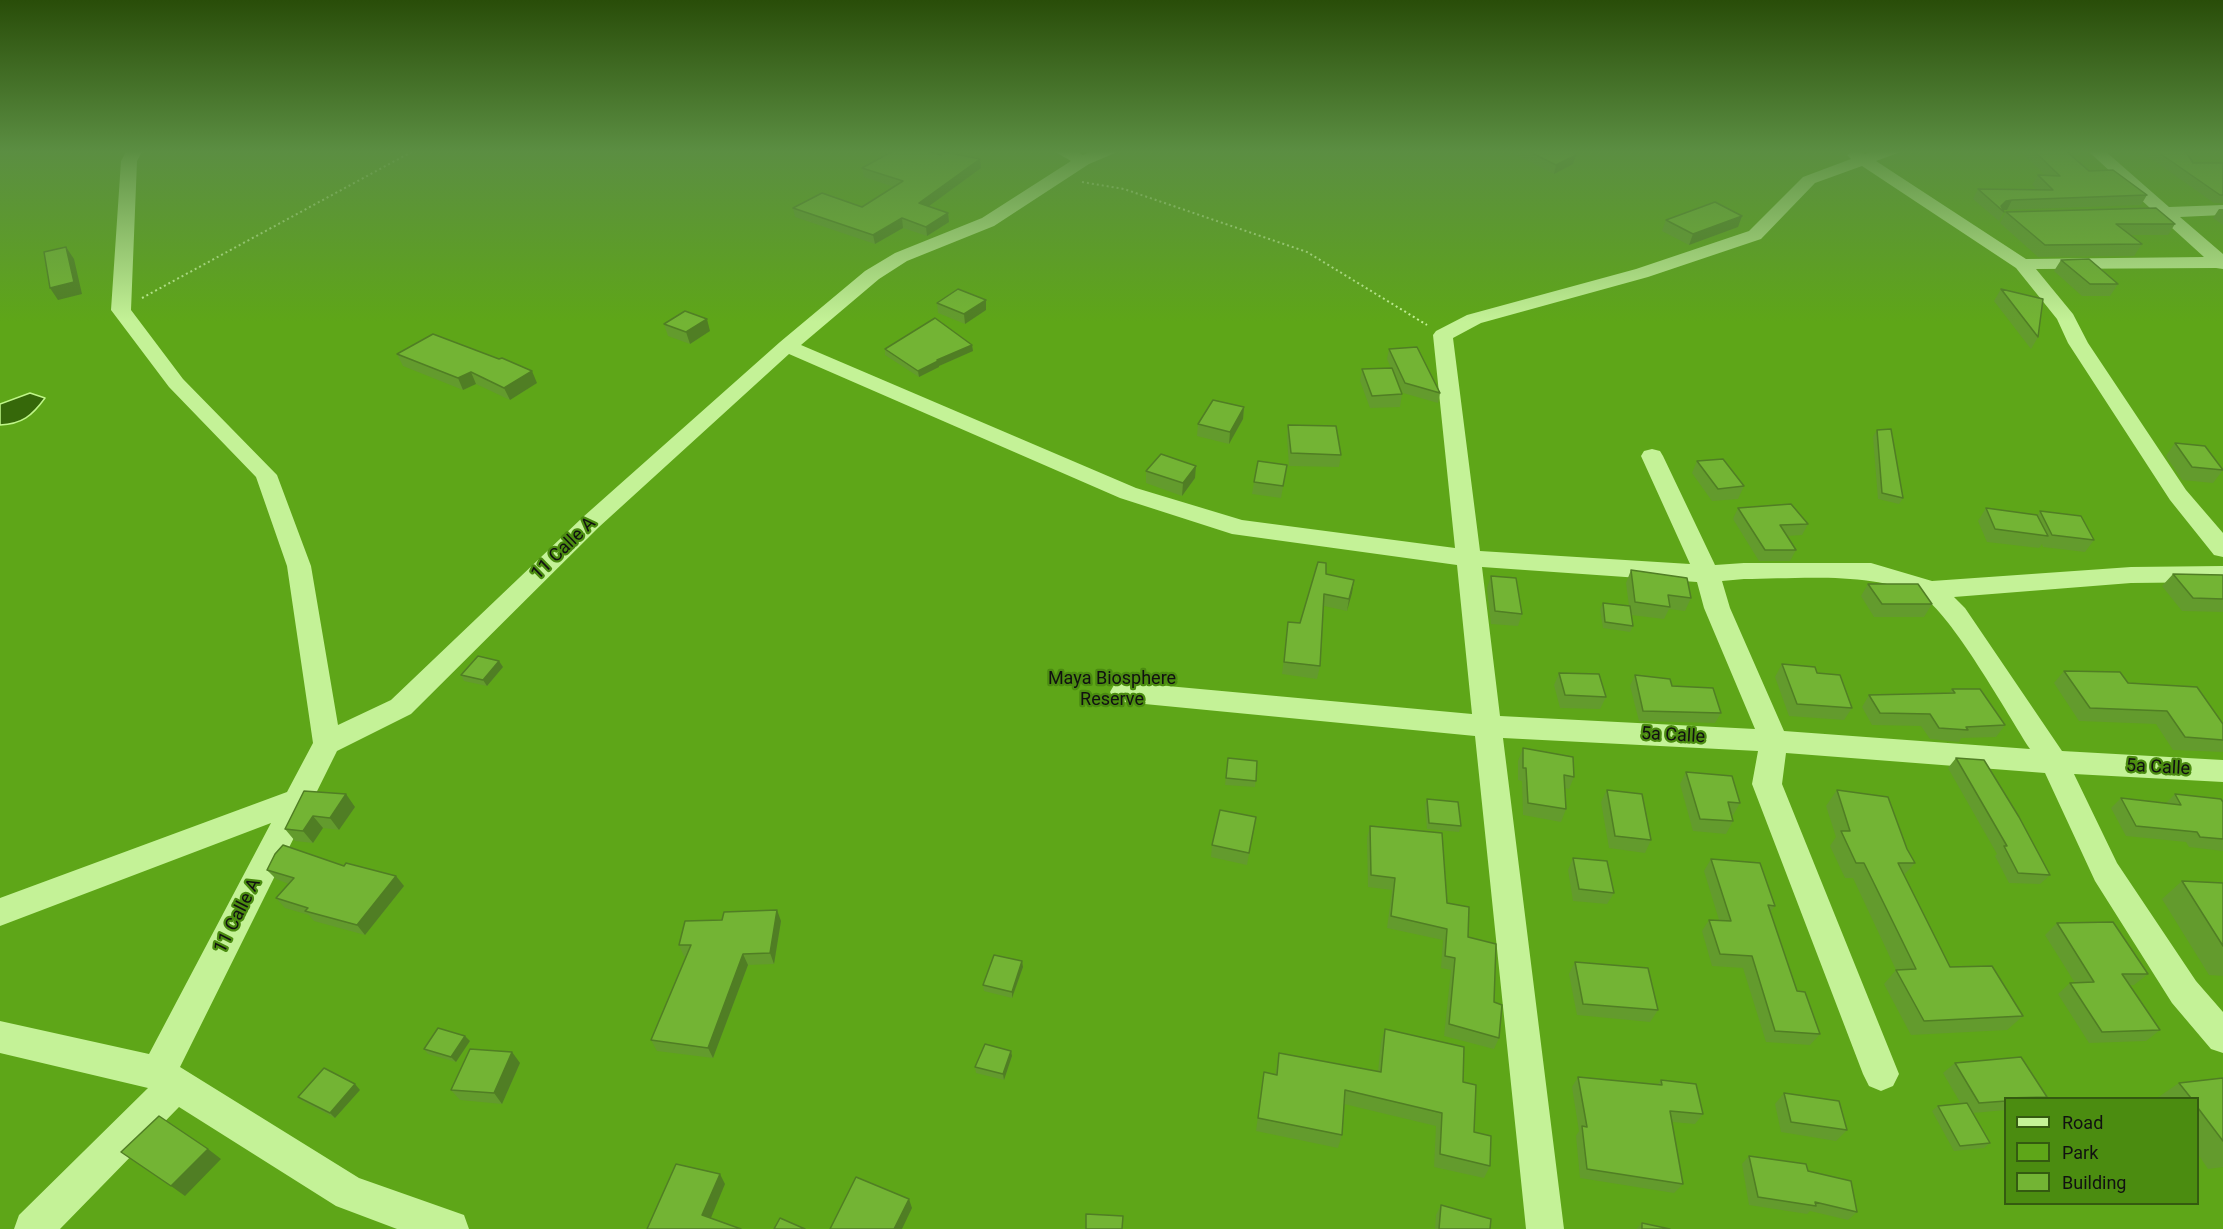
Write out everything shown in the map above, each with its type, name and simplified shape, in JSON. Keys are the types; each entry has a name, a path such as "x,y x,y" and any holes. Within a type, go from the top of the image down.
{"street":[{"path":"127,207 121,310 176,383 267,475 299,566 327,743"},
{"name":"11 Calle A","path":"33,1229 167,1079 327,743 401,707 591,522 787,346 872,275 901,257 988,222 1011,207"},
{"path":"1545,1229 1443,335 1474,319 1642,273 1755,235 1782,207"},
{"path":"1936,207 2022,264 2066,318 2078,343 2178,495 2223,549"},
{"path":"2161,207 2222,263"},
{"path":"2111,214 2223,210"},
{"path":"2022,264 2222,263"},
{"path":"787,346 1128,493 1240,528 1467,558 1707,574 1744,571 1871,571 1931,590 2132,575 2223,574"},
{"path":"1652,456 1707,574 1717,608 1774,741 1767,784 1881,1074"},
{"path":"1931,590 1956,614 2054,762 2106,872 2184,992 2223,1037"},
{"name":"5a Calle","path":"1124,692 1486,726 1774,741 2054,762 2223,771"},
{"path":"0,912 298,800"},
{"path":"0,1037 167,1079 349,1193 450,1229"}],"path":[{"path":"121,310 310,207"},
{"path":"1177,207 1307,252 1443,335"}],"green space":[{"name":"Maya Biosphere Reserve","path":"0,207 2223,207 2223,1229 0,1229"}],"shaded area":[{"path":"30,393 45,398 36,410 20,421 0,425 0,404"}],"building":[{"path":"932,207 948,213 926,227 902,218 873,235 793,208"},
{"path":"1700,207 1725,207 1742,216 1693,234 1666,220"},
{"path":"2156,208 2175,224 2116,224 2142,244 2045,245 2006,212"},
{"path":"66,247 74,282 50,288 44,252"},
{"path":"2089,259 2118,284 2090,284 2061,260"},
{"path":"958,289 986,300 964,314 937,303"},
{"path":"2001,289 2043,299 2038,337"},
{"path":"685,311 707,319 686,332 664,324"},
{"path":"935,318 972,345 918,371 885,349"},
{"path":"433,334 532,371 504,388 471,372 458,378 397,354"},
{"path":"1417,347 1440,393 1405,383 1389,349"},
{"path":"1392,368 1402,394 1372,396 1362,369"},
{"path":"1213,400 1244,407 1230,432 1198,424"},
{"path":"1288,425 1336,426 1341,455 1291,453"},
{"path":"1891,429 1903,498 1882,493 1877,430"},
{"path":"2175,443 2205,446 2223,470 2192,467"},
{"path":"1161,454 1196,466 1183,483 1146,471"},
{"path":"1723,459 1744,486 1718,489 1697,461"},
{"path":"1258,461 1287,465 1283,486 1254,482"},
{"path":"1791,504 1808,524 1780,525 1796,550 1765,550 1738,508"},
{"path":"1986,508 2037,515 2048,536 1995,529"},
{"path":"2040,511 2081,516 2094,540 2052,535"},
{"path":"1318,562 1326,563 1326,574 1354,580 1349,599 1324,594 1320,666 1284,662 1288,622 1300,623"},
{"path":"1631,570 1687,578 1691,598 1668,595 1670,607 1635,602"},
{"path":"2173,574 2223,575 2223,599 2193,598"},
{"path":"1491,576 1516,578 1522,614 1495,611"},
{"path":"1868,584 1918,584 1932,604 1882,604"},
{"path":"1603,603 1630,606 1633,626 1605,622"},
{"path":"478,656 499,661 483,680 461,675"},
{"path":"1782,664 1815,667 1817,673 1840,675 1852,708 1797,704"},
{"path":"2064,671 2120,672 2128,683 2197,687 2223,724 2223,740 2185,737 2167,711 2090,708"},
{"path":"1559,673 1599,674 1606,697 1565,695"},
{"path":"1635,675 1670,679 1672,686 1713,688 1721,713 1643,711"},
{"path":"1952,689 1980,689 2005,725 1966,727 1968,730 1939,728 1930,714 1880,713 1869,695 1955,693"},
{"path":"1523,748 1573,757 1574,777 1564,775 1566,809 1528,803 1526,768 1523,768"},
{"path":"1228,758 1257,761 1256,781 1226,778"},
{"path":"1956,758 1984,760 2019,817 2050,875 2018,873 2004,846 2007,846"},
{"path":"1686,772 1732,776 1740,803 1728,802 1733,821 1700,819"},
{"path":"1607,790 1642,794 1651,840 1615,836"},
{"path":"1837,790 1888,797 1907,849 1915,863 1898,863 1950,967 1992,966 2023,1016 1924,1021 1896,970 1916,969 1864,863 1856,863 1841,831 1850,831"},
{"path":"304,791 346,794 330,818 313,816 303,831 285,829"},
{"path":"2175,794 2221,799 2223,802 2223,839 2200,837 2197,832 2136,826 2121,798 2181,805"},
{"path":"1427,799 1458,802 1461,826 1429,823"},
{"path":"1220,810 1256,817 1249,853 1212,845"},
{"path":"1370,826 1442,833 1447,903 1469,907 1468,937 1496,944 1494,1002 1502,1005 1499,1038 1449,1024 1455,958 1445,956 1447,929 1391,916 1395,878 1371,875"},
{"path":"283,845 344,866 346,863 396,876 357,925 305,911 308,908 276,898 294,878 267,870 275,854"},
{"path":"1573,858 1607,861 1614,893 1579,889"},
{"path":"1711,859 1760,863 1775,906 1768,905 1797,991 1805,992 1820,1034 1775,1031 1752,956 1720,954 1709,920 1731,921"},
{"path":"2182,881 2223,883 2223,946"},
{"path":"777,910 770,953 743,954 708,1048 651,1040 691,945 679,945 685,921 722,920 724,912"},
{"path":"2113,922 2148,974 2122,974 2160,1030 2102,1032 2070,983 2094,982 2057,923"},
{"path":"994,955 1022,961 1012,992 983,985"},
{"path":"1575,962 1648,968 1658,1010 1583,1004"},
{"path":"438,1028 465,1036 451,1057 424,1049"},
{"path":"1385,1029 1464,1047 1463,1082 1476,1085 1474,1132 1491,1136 1490,1166 1440,1154 1442,1113 1345,1090 1342,1135 1258,1118 1264,1072 1277,1075 1279,1053 1381,1072"},
{"path":"985,1044 1011,1051 1003,1074 975,1067"},
{"path":"470,1049 512,1052 494,1093 451,1090"},
{"path":"2021,1057 2047,1097 2004,1097 2004,1101 1979,1103 1955,1063"},
{"path":"324,1068 355,1084 330,1113 298,1097"},
{"path":"1578,1077 1662,1085 1661,1080 1696,1084 1703,1114 1670,1111 1683,1184 1587,1169 1582,1126 1587,1127"},
{"path":"2223,1078 2223,1141 2199,1109 2199,1097 2190,1097 2179,1083"},
{"path":"1784,1093 1839,1101 1847,1130 1791,1122"},
{"path":"1967,1103 1990,1143 1960,1146 1938,1106"},
{"path":"159,1116 208,1149 171,1186 121,1152"},
{"path":"1749,1156 1806,1164 1808,1171 1851,1181 1857,1212 1815,1202 1816,1206 1758,1197"},
{"path":"676,1164 720,1174 702,1215 741,1229 647,1229"},
{"path":"856,1177 909,1199 894,1229 830,1229"},
{"path":"1441,1205 1491,1219 1490,1229 1439,1229"},
{"path":"1086,1214 1123,1216 1122,1229 1086,1229"},
{"path":"780,1218 805,1229 774,1229"},
{"path":"1642,1223 1670,1229 1642,1229"}]}
